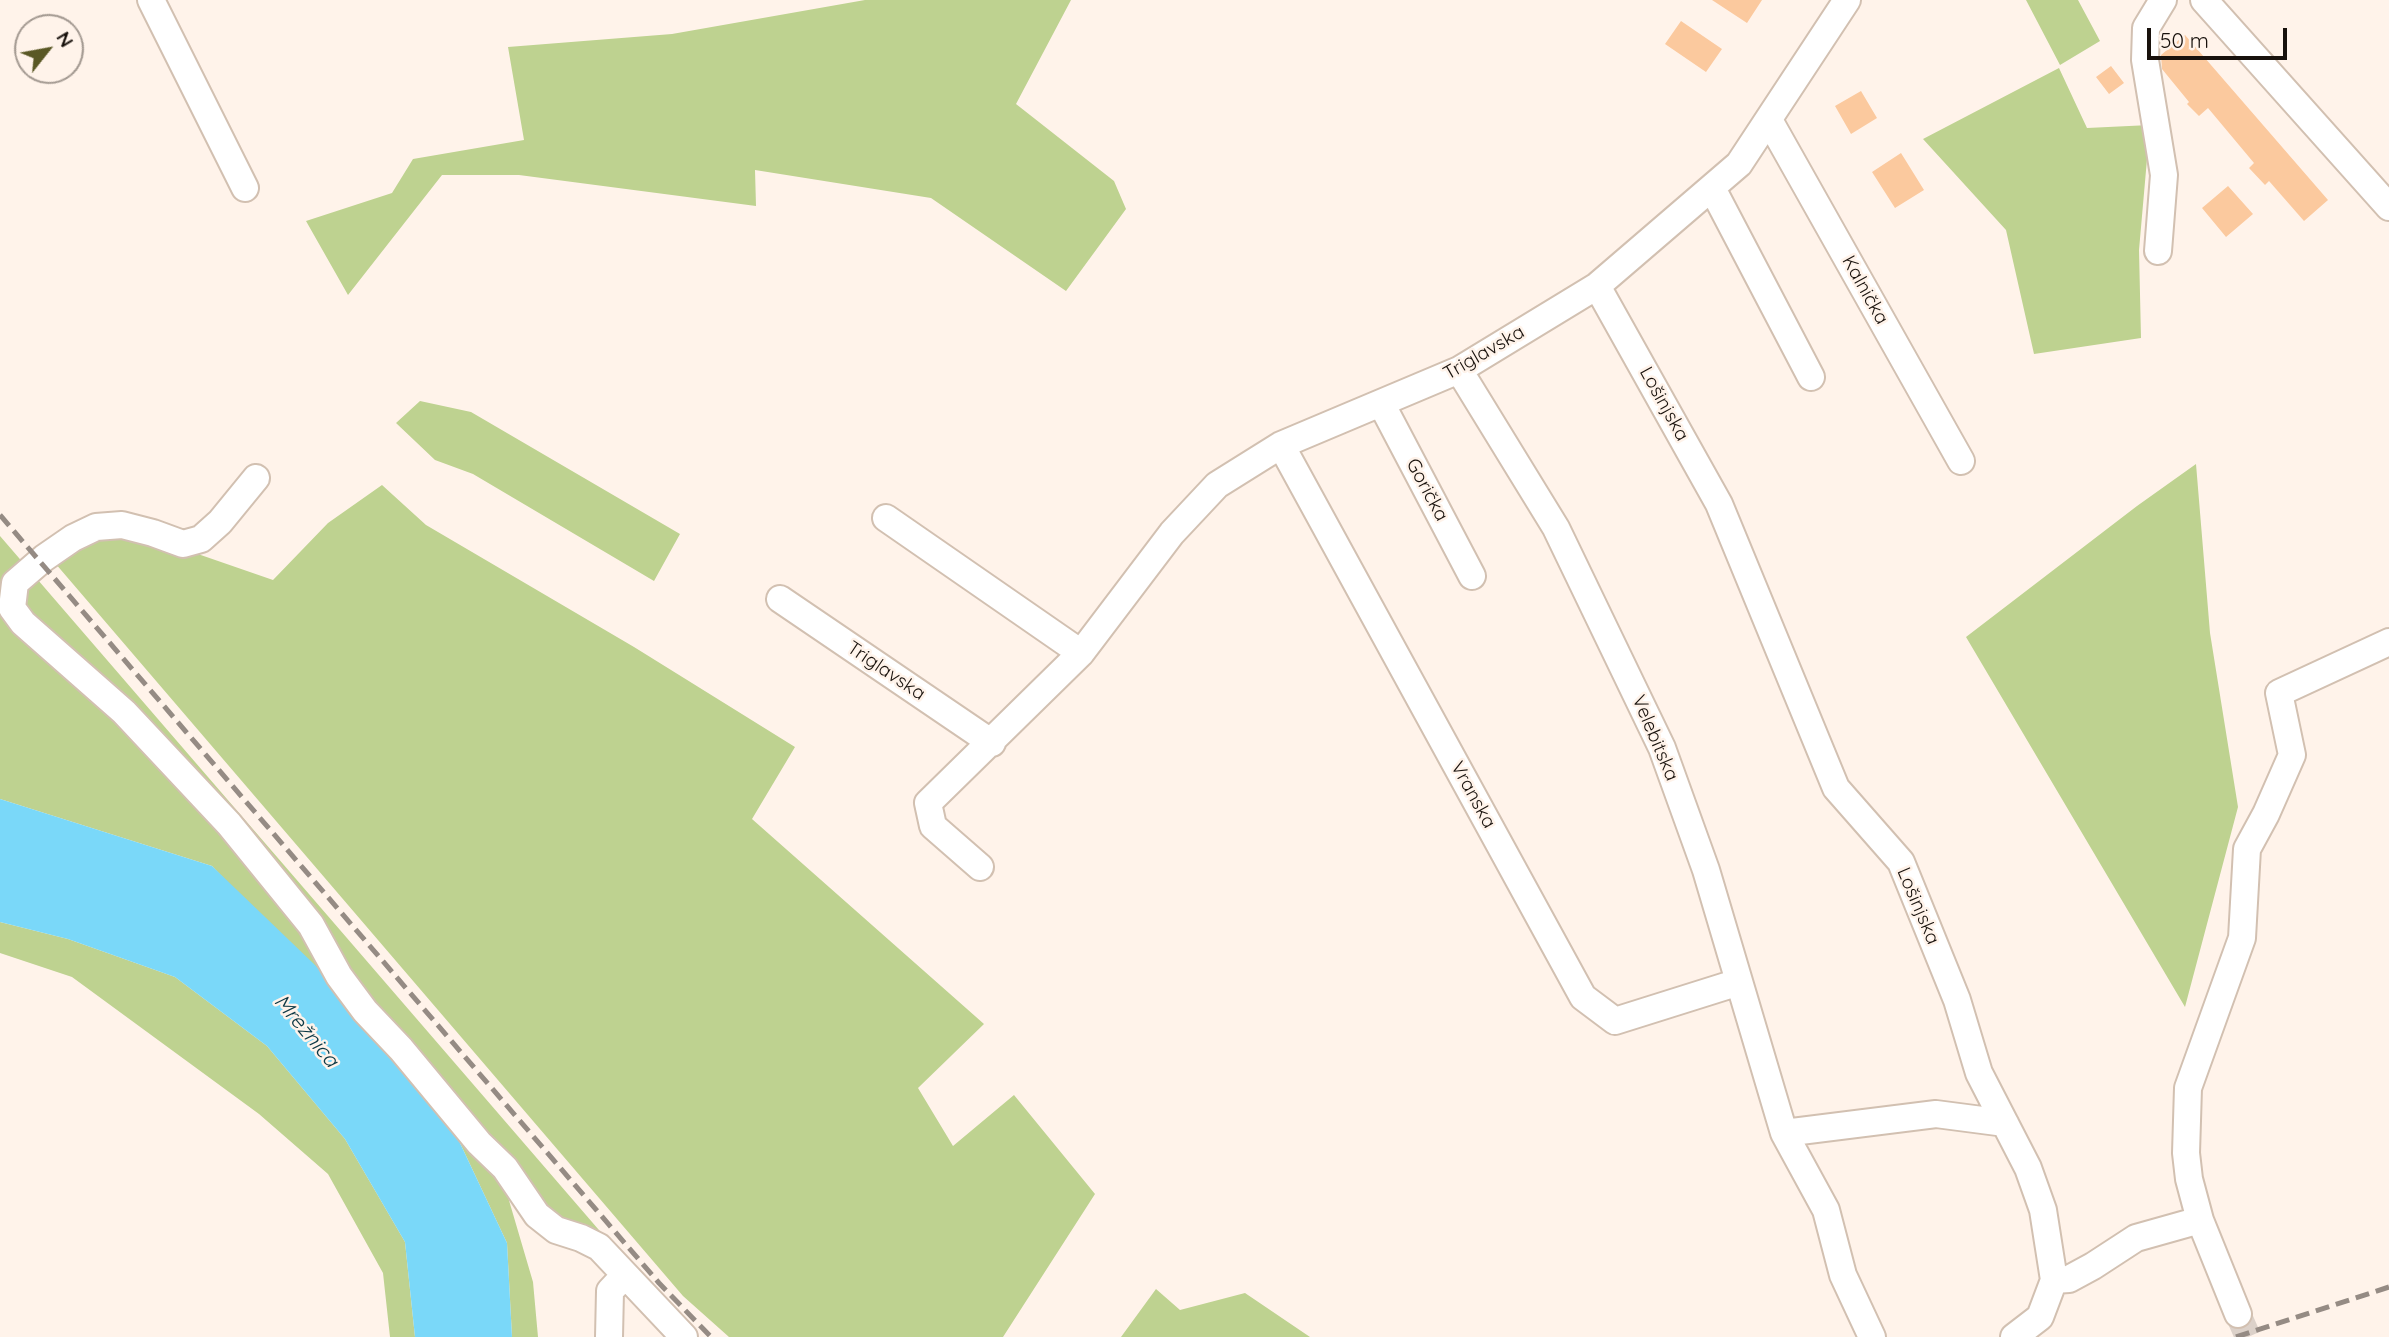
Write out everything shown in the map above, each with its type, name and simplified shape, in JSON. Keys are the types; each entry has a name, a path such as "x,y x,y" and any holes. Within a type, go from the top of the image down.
{"street":[{"path":"151,0 245,188"},
{"name":"Triglavska","path":"980,867 933,826 928,803 1081,653 1172,533 1217,485 1282,445 1459,370 1597,286 1739,164 1847,0"},
{"path":"2158,251 2164,175 2145,60 2146,28 2163,0"},
{"path":"2204,0 2384,194"},
{"name":"Kalnička","path":"1769,120 1961,460"},
{"path":"1712,188 1811,377"},
{"name":"Lošinjska","path":"1597,286 1719,504 1836,788 1901,862 1957,1000 1979,1073 2028,1168 2043,1210 2054,1280"},
{"name":"Velebitska","path":"1459,370 1556,528 1662,748 1706,870 1783,1133 1826,1210 1843,1275 1872,1337"},
{"name":"Gorička","path":"1381,403 1472,576"},
{"name":"Vranska","path":"1282,445 1583,997 1615,1021 1739,982"},
{"path":"256,478 220,522 201,539 183,544 122,525 96,527 73,538 7,581 12,608 23,623 124,712 229,824 311,925 339,976 365,1011 401,1049 479,1143 505,1168 537,1215 556,1230 599,1247 684,1337"},
{"path":"886,518 1081,653"},
{"name":"Triglavska","path":"780,599 992,743"},
{"path":"2238,1314 2200,1220 2189,1179 2186,1153 2188,1088 2242,938 2247,849 2292,755 2279,693 2389,642"},
{"path":"1783,1133 1936,1114 2005,1123"},
{"path":"2014,1337 2040,1317 2054,1280 2069,1279 2136,1238 2200,1220"},
{"path":"609,1337 610,1291 625,1275"}],"green space":[{"path":"865,0 1071,0 1016,104 1114,181 1126,209 1066,291 931,198 755,170 756,206 519,175 442,175 348,295 306,221 392,193 413,159 524,140 508,47 672,34"},
{"path":"2026,0 2078,0 2100,41 2060,65"},
{"path":"2059,68 2087,128 2150,125 2139,250 2141,338 2034,354 2006,230 1923,139"},
{"path":"420,401 471,412 680,534 654,581 473,474 435,460 396,423"},
{"path":"2196,464 2210,633 2238,807 2185,1007 1966,637"},
{"path":"382,485 426,525 634,647 795,747 752,819 984,1024 918,1088 953,1146 1014,1095 1095,1194 1003,1337 729,1337 683,1296 55,563 102,532 140,534 273,580 328,523"},
{"path":"0,536 611,1244 554,1221 503,1180 533,1282 538,1337 512,1337 507,1243 452,1126 212,866 0,799"},
{"path":"0,922 68,939 175,977 267,1046 345,1139 405,1242 415,1337 390,1337 383,1273 328,1174 259,1114 72,977 0,953"},
{"path":"1156,1289 1180,1310 1245,1293 1310,1337 1121,1337"}],"water":[{"name":"Mrežnica","path":"0,799 212,866 315,965 452,1126 507,1243 512,1337 415,1337 405,1242 345,1139 267,1046 175,977 68,939 0,922"}],"building":[{"path":"1712,0 1762,0 1747,23"},
{"path":"1681,21 1722,49 1706,72 1665,44"},
{"path":"2185,35 2328,200 2304,221 2269,181 2265,185 2249,168 2254,163 2208,108 2199,116 2162,69 2161,55"},
{"path":"2111,66 2124,83 2109,94 2096,77"},
{"path":"1861,91 1877,118 1851,134 1835,106"},
{"path":"1901,153 1924,190 1895,208 1872,172"},
{"path":"2228,186 2253,214 2226,237 2202,208"}],"tunnel":[{"path":"2238,1314 2248,1337"}],"railway":[{"path":"0,515 659,1283 711,1337"},
{"path":"2236,1337 2389,1287"}]}
